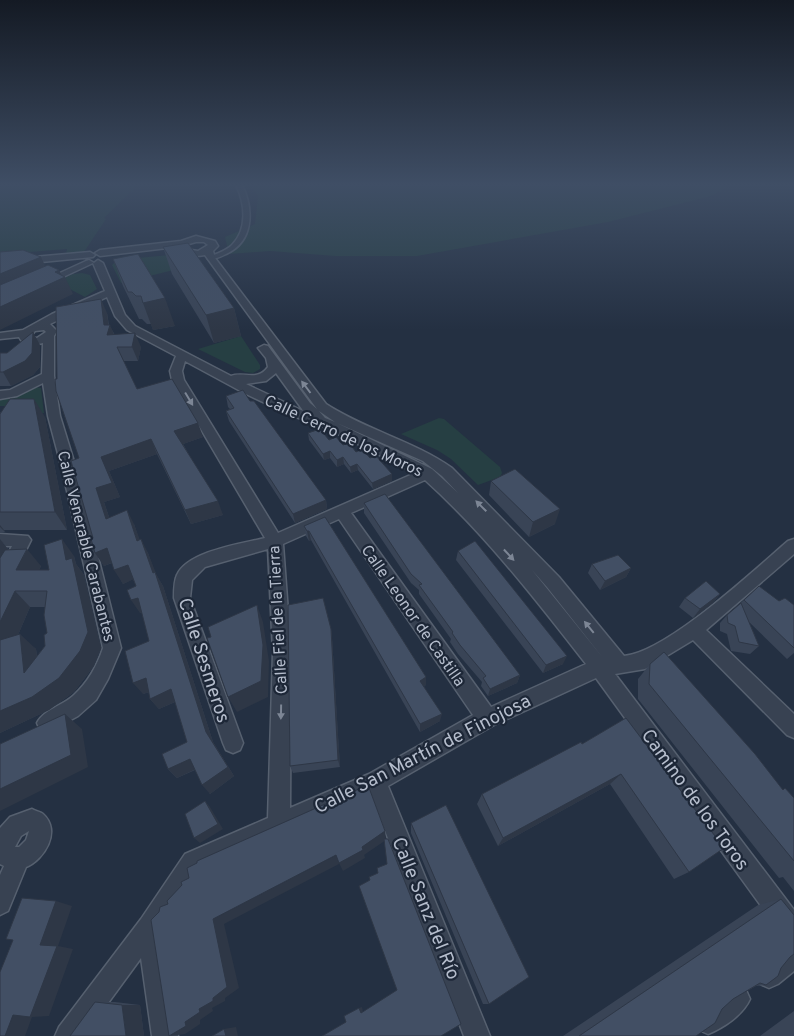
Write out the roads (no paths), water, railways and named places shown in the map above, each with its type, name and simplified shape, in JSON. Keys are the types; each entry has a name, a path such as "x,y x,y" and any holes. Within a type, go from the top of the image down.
{"street":[{"path":"193,254 209,254 234,247 242,233"},
{"path":"182,248 190,240 206,240 212,243 213,246 209,254"},
{"path":"0,263 70,257 94,260 182,248 197,256 306,406 314,415 331,425"},
{"path":"209,254 322,407 340,419 428,458 447,472 553,582 610,666"},
{"path":"70,257 74,264 71,271"},
{"path":"71,271 90,269 94,260"},
{"path":"34,287 94,260"},
{"name":"Calle Cerro de los Moros","path":"94,260 111,292 120,316 127,324 292,411 331,425 428,473 457,500 610,666"},
{"path":"0,337 17,340 56,316 111,292"},
{"path":"36,341 49,332 56,316"},
{"path":"29,333 49,332"},
{"name":"Calle Venerable Carabantes","path":"32,730 65,716 92,692 105,670 112,648 68,465 54,416 48,376 49,332"},
{"path":"29,333 36,341 49,350"},
{"name":"Calle Fiel de la Tierra","path":"182,354 176,371 178,380 275,541 282,653 279,824"},
{"name":"Calle Cerro de los Moros","path":"217,372 240,380 259,379 272,372 274,368 271,357"},
{"path":"0,395 13,392 48,376"},
{"path":"275,541 428,473"},
{"name":"Calle Leonor de Castilla","path":"342,512 487,718"},
{"path":"0,540 23,540 0,585"},
{"name":"Calle Sesmeros","path":"233,743 182,598 184,577 200,562 275,541"},
{"name":"Calle San Martín de Finojosa","path":"68,1036 149,926 193,862 376,781 487,718 610,666 640,663 694,630 794,545"},
{"path":"694,630 794,728"},
{"name":"Camino de los Toros","path":"610,666 794,930"},
{"name":"Calle Sanz del Río","path":"376,781 477,1036"},
{"path":"0,903 18,859"},
{"path":"149,926 165,1036"},
{"path":"768,976 794,956"},
{"path":"708,1021 737,999"}]}
